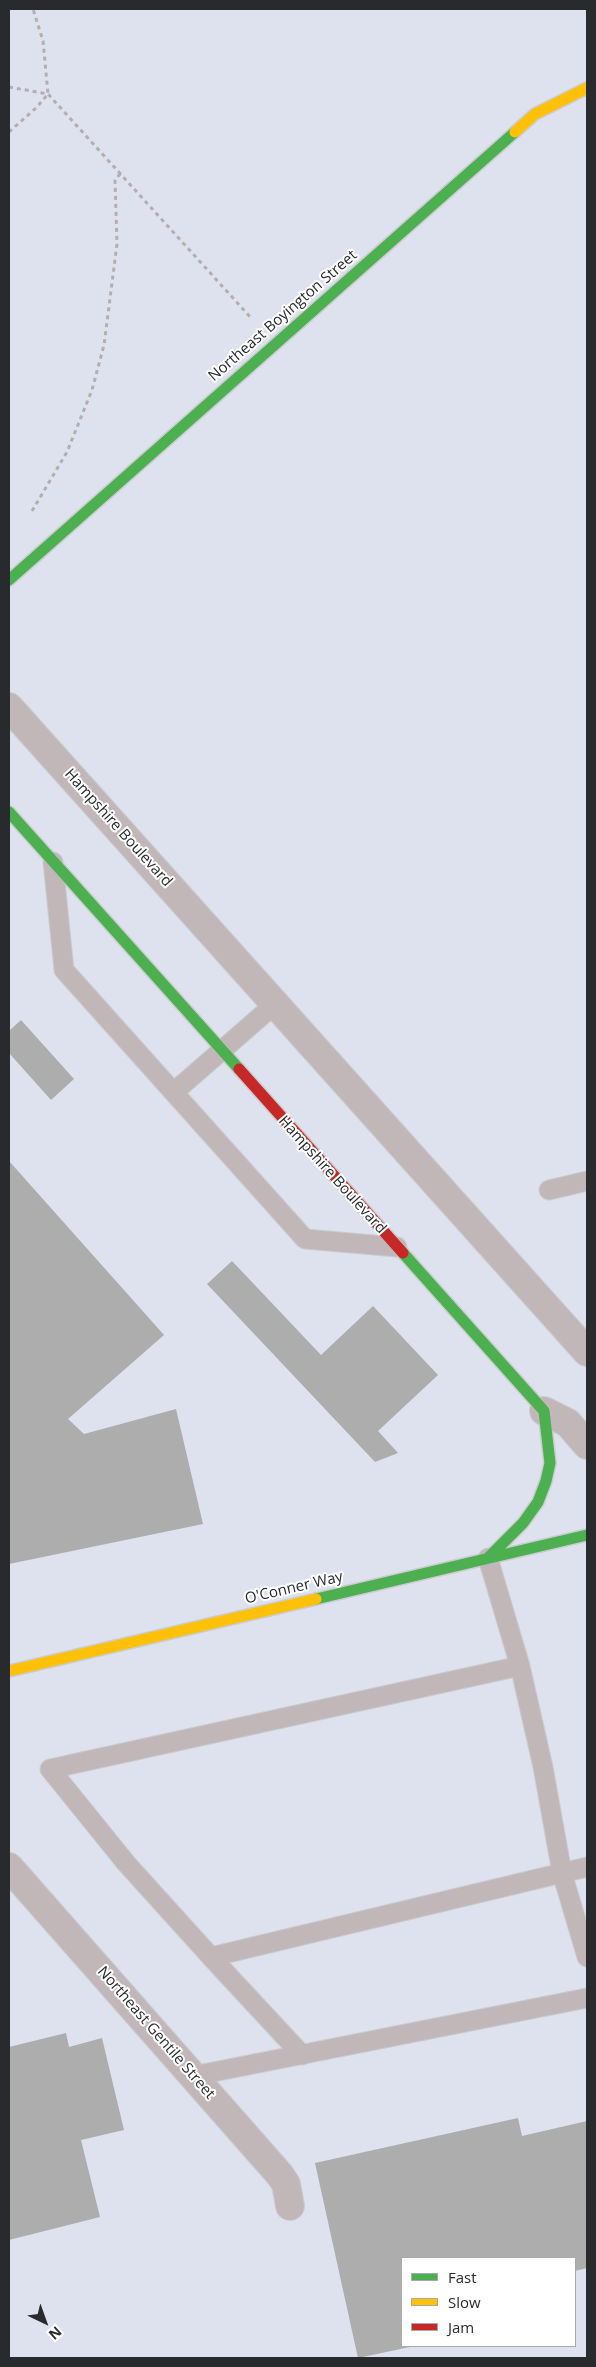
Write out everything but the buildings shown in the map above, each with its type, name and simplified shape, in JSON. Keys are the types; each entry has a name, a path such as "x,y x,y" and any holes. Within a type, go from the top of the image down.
{"street":[{"name":"Northeast Boyington Street","path":"9,580 535,114 587,88"},
{"name":"Hampshire Boulevard","path":"9,707 587,1352"},
{"name":"Hampshire Boulevard","path":"9,812 544,1411"},
{"path":"544,1411 568,1423 587,1445"},
{"path":"488,1558 523,1522 538,1502 546,1481 550,1463 544,1411"},
{"name":"O'Conner Way","path":"9,1671 587,1535"},
{"name":"Northeast Gentile Street","path":"9,1867 280,2175 286,2184 290,2206"}],"lane":[{"path":"53,862 64,970 305,1239 397,1247"},
{"path":"174,1092 275,1004"},
{"path":"549,1190 587,1181"},
{"path":"488,1558 520,1666 562,1873 587,1957"},
{"path":"302,2055 126,1863 50,1769 520,1666"},
{"path":"211,1957 587,1867"},
{"path":"193,2076 587,1998"}],"path":[{"path":"33,9 43,41 48,94 253,320"},
{"path":"9,87 48,94"},
{"path":"9,132 36,108 48,94"},
{"path":"28,518 66,452 92,390 104,345 114,284 117,244 115,180 120,173"}],"shaded area":[{"path":"9,9 587,9 587,2358 9,2358"}],"traffic: fast":[{"path":"9,580 515,132"},
{"path":"9,812 239,1069"},
{"path":"403,1253 544,1411 550,1463 546,1481 538,1502 523,1523 488,1558"},
{"path":"316,1599 587,1535"}],"traffic: slow":[{"path":"515,132 535,114 587,88"},
{"path":"9,1671 316,1599"}],"traffic: jam":[{"path":"239,1069 403,1253"}]}
